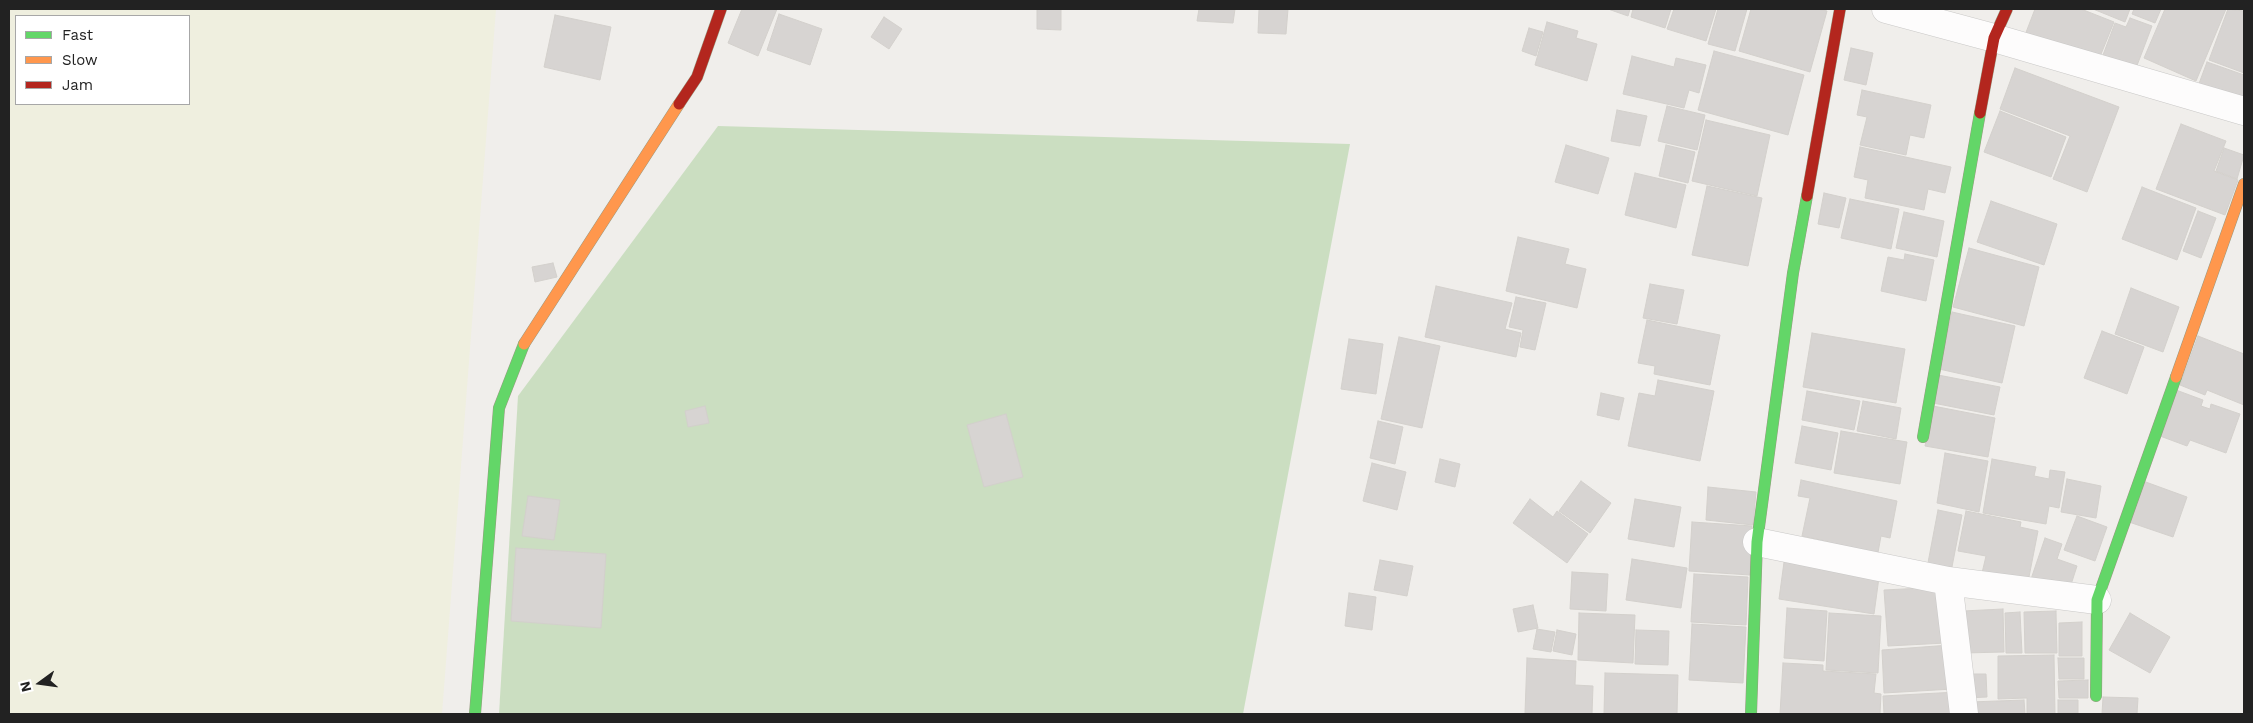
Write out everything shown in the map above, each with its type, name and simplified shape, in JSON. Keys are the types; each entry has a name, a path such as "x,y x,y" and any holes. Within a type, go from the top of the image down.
{"street":[{"path":"475,714 499,408 525,341 697,77 722,9"},
{"path":"1751,714 1757,542 1793,273 1840,9"},
{"path":"1886,9 1994,38 2244,111"},
{"path":"1923,437 1994,38 2007,9"},
{"path":"2096,696 2097,600 2244,184"},
{"path":"1757,542 1948,581 2097,600"},
{"path":"1948,581 1964,714"}],"green space":[{"path":"9,9 496,9 442,714 9,714"},
{"path":"718,126 1350,144 1243,714 499,714 518,396"}],"building":[{"path":"742,9 777,9 758,56 728,43"},
{"path":"1037,9 1061,9 1061,30 1037,29"},
{"path":"1199,9 1235,9 1233,23 1197,21"},
{"path":"1259,9 1288,9 1286,34 1258,33"},
{"path":"1608,9 1630,9 1628,16"},
{"path":"1633,9 1671,9 1665,28 1631,17"},
{"path":"1674,9 1716,9 1706,41 1667,29"},
{"path":"1718,9 1747,9 1735,51 1708,44"},
{"path":"1751,9 1818,9 1827,11 1810,72 1739,51"},
{"path":"2035,9 2081,9 2114,22 2097,64 2025,35"},
{"path":"2093,9 2130,9 2125,22"},
{"path":"2134,9 2161,9 2155,23 2132,14"},
{"path":"2165,9 2226,9 2196,81 2144,58"},
{"path":"2228,9 2244,11 2244,73 2209,60"},
{"path":"779,14 822,29 810,65 767,50"},
{"path":"555,15 611,27 600,80 544,67"},
{"path":"884,17 902,29 889,49 871,37"},
{"path":"2130,18 2152,26 2133,76 2100,63 2115,23 2126,27"},
{"path":"1547,22 1578,31 1576,38 1597,44 1587,81 1535,65"},
{"path":"1529,28 1543,32 1536,56 1522,51"},
{"path":"1851,48 1873,53 1866,85 1844,80"},
{"path":"1714,51 1804,75 1788,135 1698,110"},
{"path":"1632,56 1674,67 1676,58 1706,65 1699,93 1689,90 1684,108 1623,94"},
{"path":"2207,62 2244,75 2244,106 2197,89"},
{"path":"2015,68 2119,107 2087,192 2053,179 2070,136 2000,109"},
{"path":"1862,90 1931,105 1924,138 1910,135 1906,155 1860,145 1867,117 1857,115"},
{"path":"1667,106 1705,115 1697,150 1658,141"},
{"path":"1617,110 1647,116 1640,146 1611,141"},
{"path":"2000,111 2066,137 2051,177 1984,152"},
{"path":"1706,120 1770,135 1757,196 1692,181"},
{"path":"2181,124 2226,141 2214,171 2238,180 2225,215 2156,189"},
{"path":"1566,145 1609,158 1598,194 1555,182"},
{"path":"1666,145 1695,152 1688,183 1659,176"},
{"path":"1860,147 1951,167 1945,193 1928,189 1924,210 1865,198 1868,180 1854,177"},
{"path":"2224,148 2244,155 2237,179 2216,171"},
{"path":"1635,173 1686,185 1676,228 1625,215"},
{"path":"1707,186 1762,198 1748,266 1692,255"},
{"path":"2142,187 2196,208 2177,260 2122,239"},
{"path":"1824,193 1846,198 1839,228 1818,224"},
{"path":"1850,199 1899,209 1891,249 1841,238"},
{"path":"1991,201 2057,224 2044,265 1977,242"},
{"path":"2198,211 2216,218 2201,258 2183,251"},
{"path":"1904,212 1944,221 1937,257 1896,248"},
{"path":"1518,237 1569,249 1565,264 1586,269 1577,308 1506,291"},
{"path":"1969,248 2039,267 2024,326 1953,307"},
{"path":"1905,254 1934,260 1926,301 1881,291 1888,257 1904,260"},
{"path":"553,263 557,277 535,282 532,267"},
{"path":"1650,284 1684,290 1677,324 1643,318"},
{"path":"1436,286 1512,303 1505,329 1521,333 1516,357 1425,337"},
{"path":"2131,288 2179,307 2163,352 2115,334"},
{"path":"1516,297 1546,303 1535,350 1520,347 1523,330 1509,327"},
{"path":"1952,312 2015,326 2002,383 1939,369"},
{"path":"1647,320 1720,335 1710,385 1654,374 1655,366 1638,363"},
{"path":"2102,331 2144,347 2127,394 2084,378"},
{"path":"1812,333 1905,349 1896,403 1803,387"},
{"path":"2198,336 2244,354 2244,405 2207,390 2205,395 2180,385"},
{"path":"1399,337 1440,346 1422,428 1381,419"},
{"path":"1349,339 1383,344 1376,394 1341,389"},
{"path":"1938,375 2000,387 1994,415 1933,403"},
{"path":"1658,380 1714,391 1700,461 1628,446 1639,393 1655,396"},
{"path":"2176,390 2203,400 2201,406 2210,409 2211,404 2240,414 2226,453 2190,440 2187,446 2160,436"},
{"path":"1807,391 1860,401 1854,430 1802,420"},
{"path":"1601,393 1624,398 1619,420 1597,415"},
{"path":"1863,401 1901,408 1896,439 1857,431"},
{"path":"705,406 709,423 688,427 685,411"},
{"path":"1933,406 1995,418 1988,457 1925,446"},
{"path":"1006,414 1023,477 984,487 967,425"},
{"path":"1378,421 1403,427 1395,464 1370,458"},
{"path":"1802,426 1838,433 1831,470 1795,463"},
{"path":"1841,431 1907,442 1900,484 1834,473"},
{"path":"1945,453 1988,461 1979,512 1937,503"},
{"path":"1440,459 1460,464 1455,487 1435,482"},
{"path":"1992,459 2036,467 2034,476 2049,479 2050,470 2065,472 2059,508 2049,506 2046,524 1983,513"},
{"path":"1372,463 1406,472 1397,510 1363,501"},
{"path":"2067,479 2101,486 2096,518 2061,512"},
{"path":"1801,480 1897,501 1890,538 1881,536 1877,558 1829,548 1830,542 1802,536 1810,498 1798,496"},
{"path":"1581,481 1611,503 1590,533 1559,511"},
{"path":"2143,481 2187,497 2173,537 2129,522"},
{"path":"1708,487 1756,492 1753,525 1706,520"},
{"path":"528,496 560,500 554,540 522,536"},
{"path":"1530,499 1553,517 1557,511 1588,534 1567,563 1513,523"},
{"path":"1635,499 1681,507 1674,547 1628,539"},
{"path":"1938,510 1962,515 1951,572 1927,568"},
{"path":"1966,511 2021,522 2020,527 2038,531 2028,582 1982,573 1986,556 1958,551"},
{"path":"2077,516 2107,527 2095,561 2064,550"},
{"path":"1692,522 1752,526 1750,575 1689,571"},
{"path":"2045,538 2062,544 2057,559 2077,566 2068,594 2030,582"},
{"path":"516,548 606,554 601,628 511,621"},
{"path":"1785,555 1880,570 1874,614 1779,599"},
{"path":"1632,559 1687,568 1681,608 1626,600"},
{"path":"1380,560 1413,566 1407,596 1374,590"},
{"path":"1572,572 1608,574 1606,611 1570,609"},
{"path":"1694,574 1748,577 1746,625 1691,622"},
{"path":"1942,587 1946,643 1888,646 1884,590"},
{"path":"1349,593 1376,597 1372,630 1345,626"},
{"path":"1533,605 1538,628 1518,632 1513,609"},
{"path":"1787,608 1827,611 1824,661 1784,658"},
{"path":"2003,609 2004,652 1964,653 1963,611"},
{"path":"2056,611 2057,653 2025,653 2024,612"},
{"path":"2020,612 2022,653 2006,653 2005,613"},
{"path":"1579,613 1635,615 1633,663 1578,660"},
{"path":"1829,613 1881,616 1878,673 1826,670"},
{"path":"2130,613 2170,637 2150,673 2109,650"},
{"path":"2082,622 2082,656 2059,656 2059,623"},
{"path":"1692,624 1746,627 1743,683 1689,680"},
{"path":"1537,629 1555,632 1551,652 1533,649"},
{"path":"1557,630 1576,634 1572,655 1553,651"},
{"path":"1636,630 1669,631 1668,665 1635,664"},
{"path":"1950,645 1953,689 1884,693 1882,650"},
{"path":"2054,655 2055,714 2027,714 2027,698 1998,699 1998,656"},
{"path":"1527,658 1576,661 1575,685 1593,686 1592,714 1525,713"},
{"path":"2058,658 2084,658 2084,679 2059,679"},
{"path":"1783,663 1823,665 1823,671 1876,674 1874,693 1881,694 1880,714 1780,714"},
{"path":"1605,673 1678,675 1677,714 1604,714"},
{"path":"1965,674 1986,674 1987,697 1966,698"},
{"path":"2088,680 2088,698 2059,698 2058,681"},
{"path":"1957,692 1958,714 1884,714 1883,696"},
{"path":"2103,697 2138,698 2137,714 2102,714"},
{"path":"2024,700 2025,714 1971,714 1970,702"},
{"path":"2058,700 2078,700 2078,713 2058,713"}],"traffic: fast":[{"path":"1923,437 1980,113"},
{"path":"1751,714 1757,542 1793,273 1807,196"},
{"path":"475,714 499,408 524,344"},
{"path":"2096,696 2097,600 2176,377"}],"traffic: slow":[{"path":"524,344 679,104"},
{"path":"2176,377 2244,184"}],"traffic: jam":[{"path":"679,104 697,77 721,9"},
{"path":"1807,196 1840,9"},
{"path":"1980,113 1994,38 2007,9"}]}
